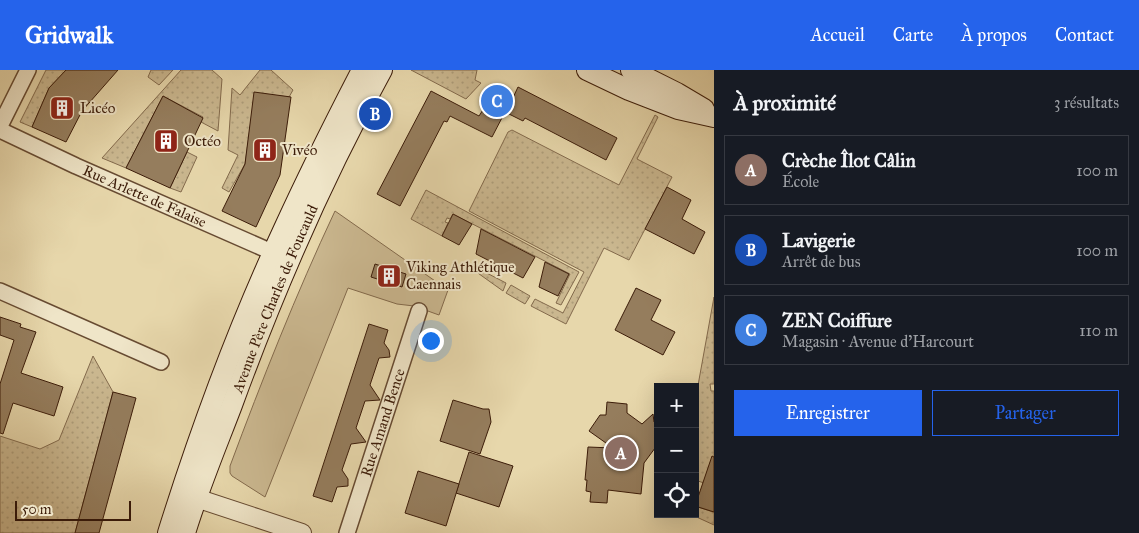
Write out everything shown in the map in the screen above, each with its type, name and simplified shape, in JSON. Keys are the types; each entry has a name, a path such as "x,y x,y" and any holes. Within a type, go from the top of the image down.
{"main road":[{"name":"Avenue Père Charles de Foucauld","path":"357,97 362,70"},
{"name":"Avenue Père Charles de Foucauld","path":"185,533 189,495 226,368 281,256 300,194 357,97 382,70"},
{"path":"587,70 629,90 678,109 714,116"},
{"path":"631,70 677,93 714,116"},
{"name":"Avenue Père Charles de Foucauld","path":"168,533 189,495"}],"street":[{"path":"0,128 28,70"},
{"name":"Rue Arlette de Falaise","path":"0,128 76,166 281,256"},
{"path":"0,291 161,362"},
{"name":"Rue Amand Bence","path":"347,533 419,312"},
{"path":"189,495 302,533"}],"shaded area":[{"path":"46,70 66,70 49,88 32,127 20,122"},
{"path":"151,70 173,70 159,85 148,77"},
{"path":"181,70 212,70 222,79 218,131 201,122 203,117 163,96 126,168 102,158"},
{"path":"260,70 271,70 293,90 289,97 255,93 245,164 229,192 222,188 238,155 228,150 232,88 240,95"},
{"path":"411,70 477,70 475,80 481,83 466,99"},
{"path":"655,115 658,117 637,159 672,177 629,260 604,248 566,324 531,306 535,299 563,313 584,272 469,211 508,132 512,130 619,185"},
{"path":"187,152 197,157 181,192 170,188"},
{"path":"426,190 579,272 561,305 556,303 570,274 453,214 445,222 448,223 442,236 411,219"},
{"path":"335,211 448,290 439,315 414,306 397,304 348,288 265,497 232,476 230,466 280,337"},
{"path":"474,268 506,283 503,291 475,271"},
{"path":"511,285 530,296 525,304 506,293"},
{"path":"714,297 714,384 710,384 711,391 714,391 714,461 711,460 704,483 699,481 698,383"},
{"path":"93,356 113,392 75,533 0,533 0,436 40,449 59,440"},
{"path":"699,507 713,512 714,510 714,525 699,518"}],"building":[{"name":"Licéo","path":"66,70 118,70 82,111 66,142 32,127 49,88"},
{"path":"518,87 617,138 606,160 525,118 523,121 505,112 492,137 450,116 447,122 444,121 400,206 377,194 431,91 479,116 494,93 511,102"},
{"name":"Vivéo","path":"254,92 291,97 280,175 256,227 222,211 245,164"},
{"name":"Octéo","path":"163,96 203,118 170,188 126,168"},
{"path":"667,187 691,200 682,219 705,232 694,254 645,229"},
{"path":"453,214 472,224 459,245 442,236"},
{"path":"481,229 535,257 523,278 476,254"},
{"path":"545,262 569,274 558,296 539,287"},
{"name":"Viking Athlétique Caennais","path":"375,264 406,274 402,287 371,277"},
{"path":"636,288 661,300 651,320 675,332 663,355 615,330"},
{"path":"0,317 21,324 20,327 36,332 21,373 63,387 54,416 13,403 3,434 0,433 0,384 14,340 0,335"},
{"path":"369,324 388,330 384,343 389,350 390,357 379,358 370,385 380,400 365,401 356,428 366,442 351,444 342,470 348,479 348,486 337,487 332,502 313,496"},
{"path":"113,392 136,398 99,533 75,533"},
{"path":"453,400 489,409 491,422 480,454 440,441"},
{"path":"607,402 627,404 627,413 642,424 653,414 654,449 644,463 641,494 608,490 607,503 590,502 591,492 586,491 587,480 585,480 588,447 613,448 589,431 600,415 606,415"},
{"path":"469,452 513,466 499,507 456,493"},
{"path":"712,456 714,457 714,512 699,507 699,494"},
{"path":"418,471 459,484 446,526 405,513"}],"place":[{"name":"ZEN Coiffure","path":"497,101"},
{"name":"Licéo","path":"62,108"},
{"name":"Lavigerie","path":"375,114"},
{"name":"Octéo","path":"166,141"},
{"name":"Vivéo","path":"265,150"},
{"name":"Viking Athlétique Caennais","path":"389,276"},
{"name":"Crèche Îlot Câlin","path":"621,453"}]}
